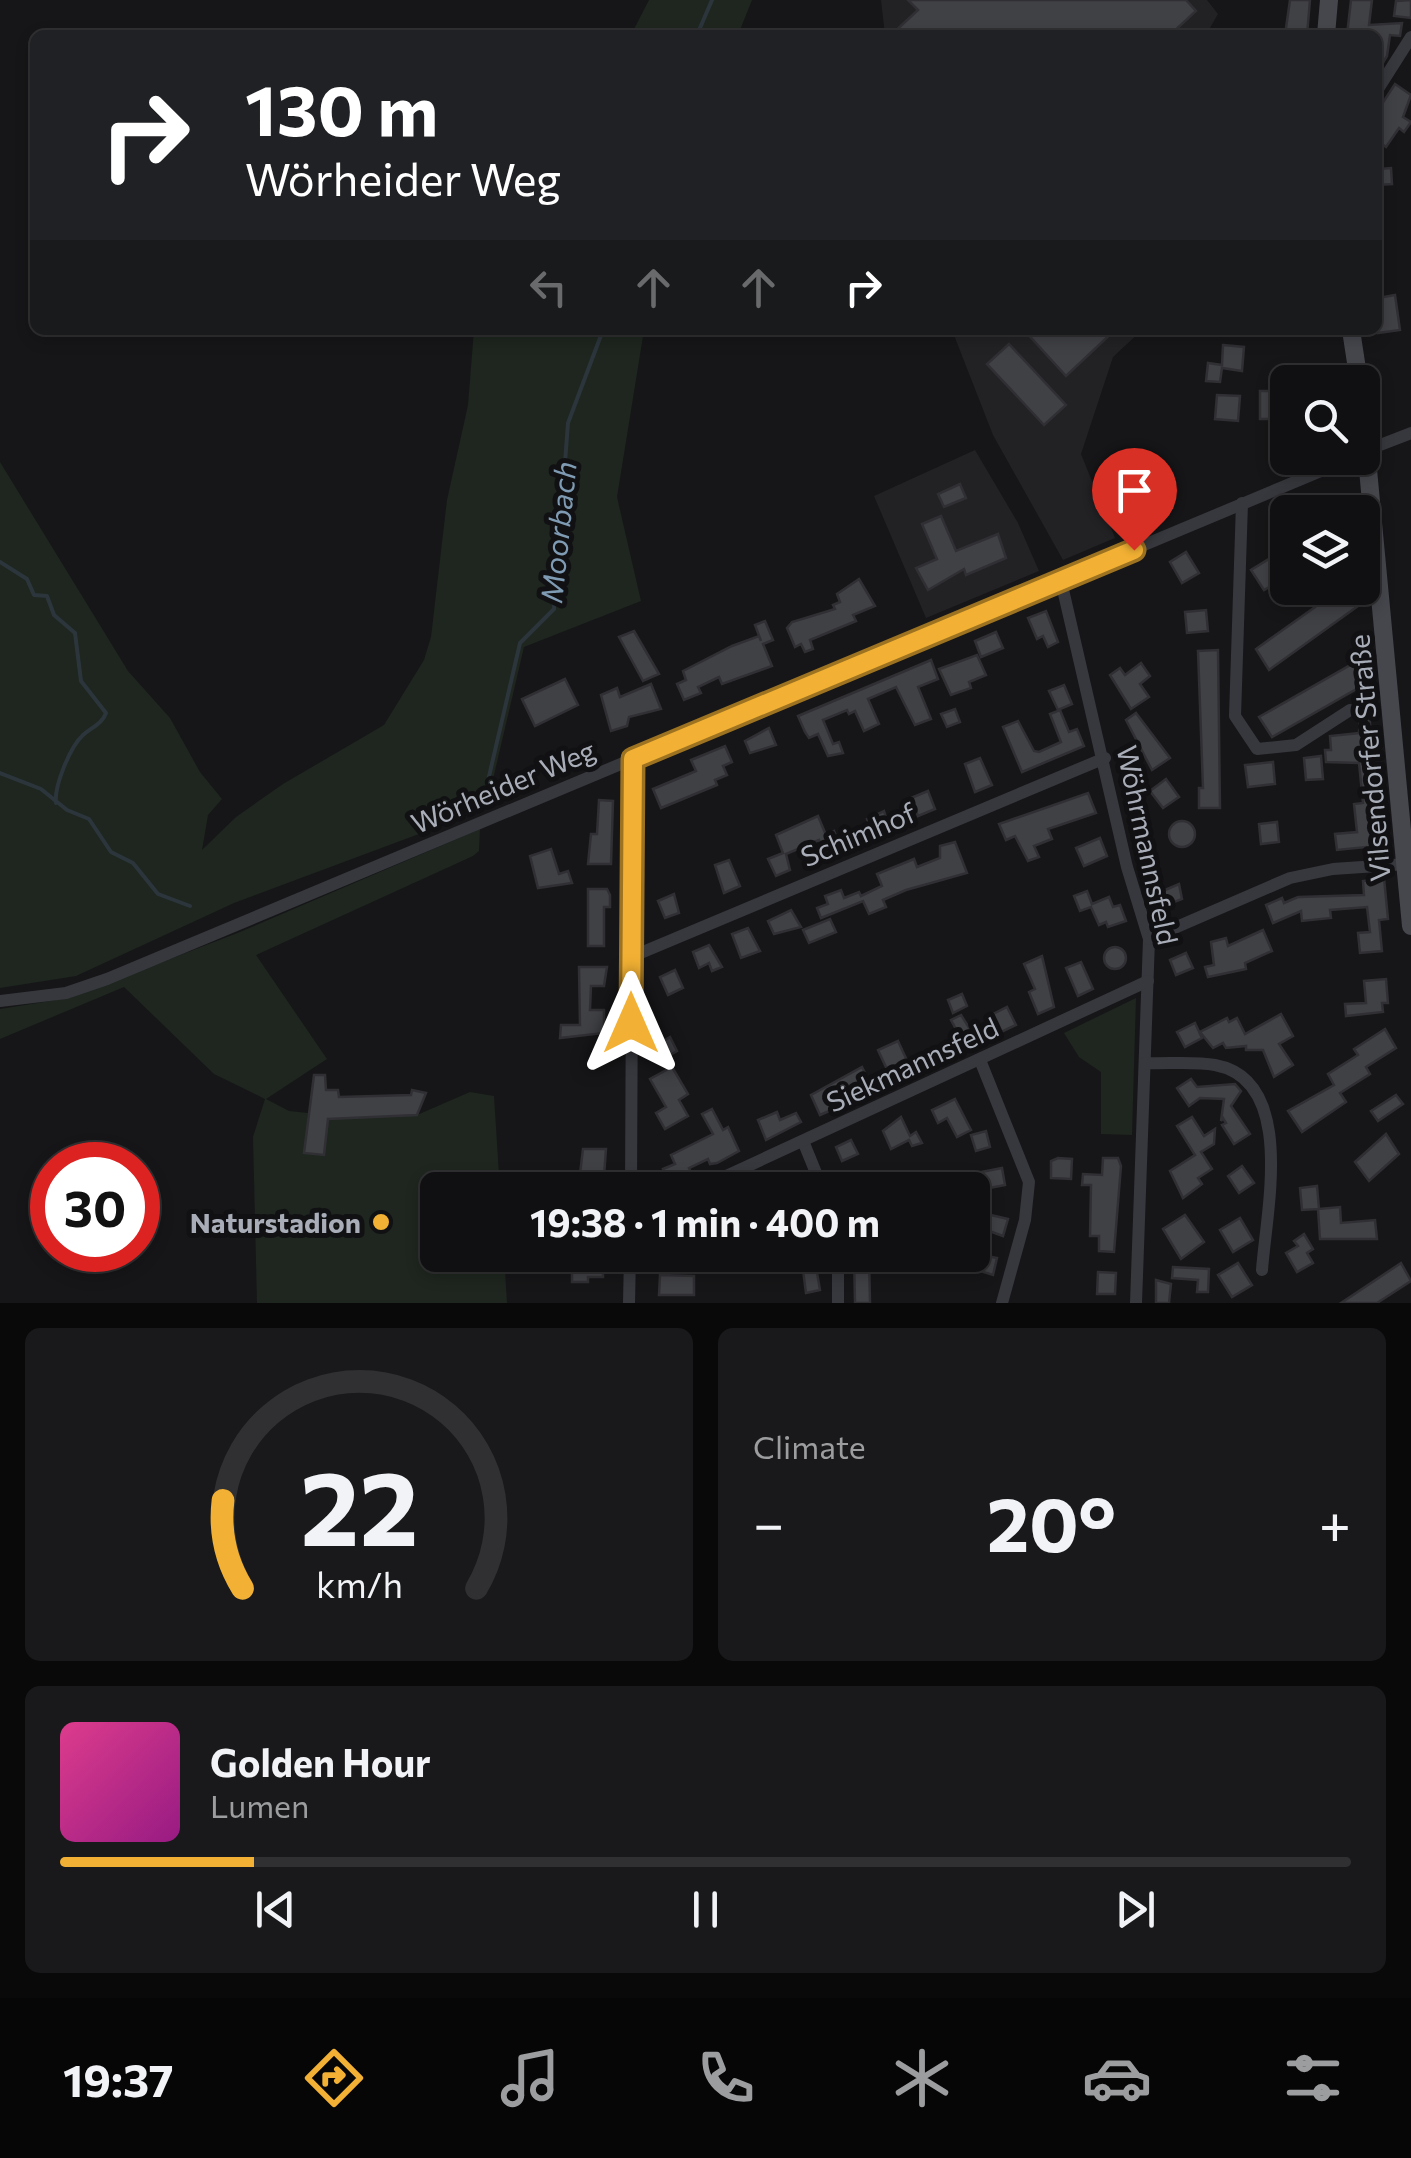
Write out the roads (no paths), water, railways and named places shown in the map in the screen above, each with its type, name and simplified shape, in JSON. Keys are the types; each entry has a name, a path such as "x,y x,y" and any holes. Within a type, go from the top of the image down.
{"main road":[{"path":"1326,30 1329,0"},
{"path":"1352,335 1356,365"},
{"name":"Vilsendorfer Straße","path":"1368,475 1411,926"}],"street":[{"path":"1382,84 1411,38"},
{"path":"1380,445 1411,432"},
{"name":"Wörheider Weg","path":"0,1001 66,993 108,978 1310,475"},
{"path":"1242,503 1235,716 1257,749 1296,745 1350,710"},
{"name":"Wöhrmannsfeld","path":"1061,581 1127,866 1149,939 1136,1303"},
{"name":"Schimhof","path":"631,957 1104,758"},
{"path":"631,1172 633,759"},
{"path":"1149,939 1290,878 1406,864"},
{"name":"Siekmannsfeld","path":"735,1172 1148,981"},
{"path":"980,1060 1029,1182 1025,1220 1002,1303"},
{"path":"1146,1063 1216,1065 1243,1078 1261,1098 1270,1128 1262,1270"},
{"path":"802,1141 815,1172"},
{"path":"629,1303 630,1272"},
{"path":"838,1272 838,1303"}],"waterway":[{"name":"Moorbach","path":"699,30 712,0"},
{"name":"Moorbach","path":"487,785 520,643 554,609 568,423 601,335"},
{"path":"0,562 27,579 34,595 47,596 54,615 75,633 81,681 106,713 73,748 60,777 56,803"},
{"path":"0,773 41,789 67,810 89,819 111,852 133,863 158,894 190,906"}],"place":[{"name":"Naturstadion","path":"381,1222"}]}
